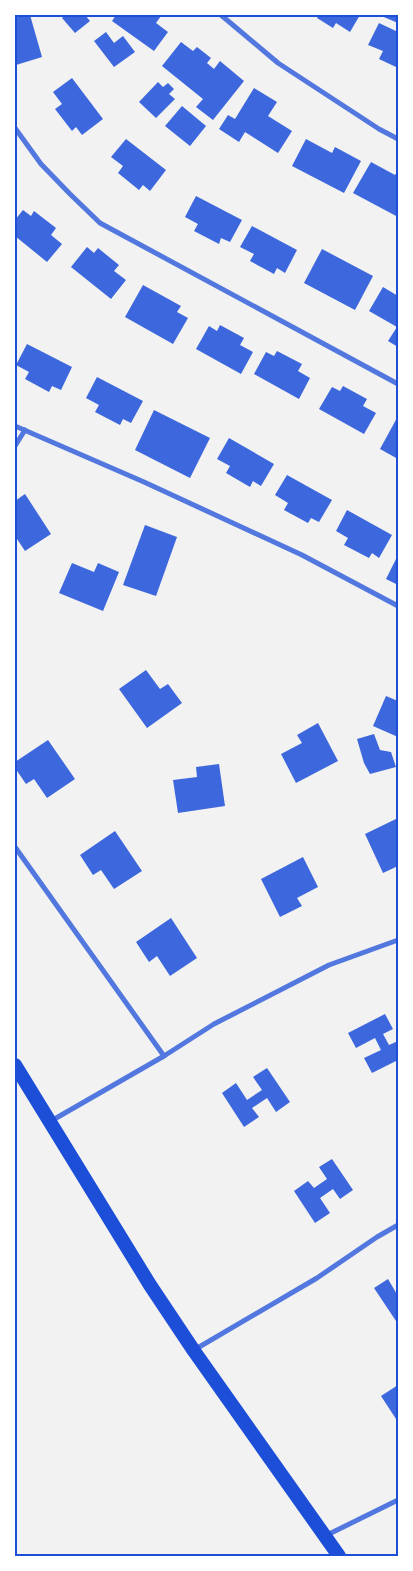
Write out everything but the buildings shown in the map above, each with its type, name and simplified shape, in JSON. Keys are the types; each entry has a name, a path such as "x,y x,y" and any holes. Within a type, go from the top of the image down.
{"highway":[{"path":"16,1069 150,1285 194,1351 339,1556"}],"street":[{"path":"221,15 278,63 379,129 398,138"},
{"path":"15,128 42,164 100,223 398,384"},
{"path":"15,426 144,482 302,555 398,606"},
{"path":"15,446 25,430"},
{"path":"15,847 164,1056"},
{"path":"50,1122 164,1056 214,1024 329,965 398,940"},
{"path":"194,1351 317,1278 398,1225"},
{"path":"325,1536 398,1500"}]}
